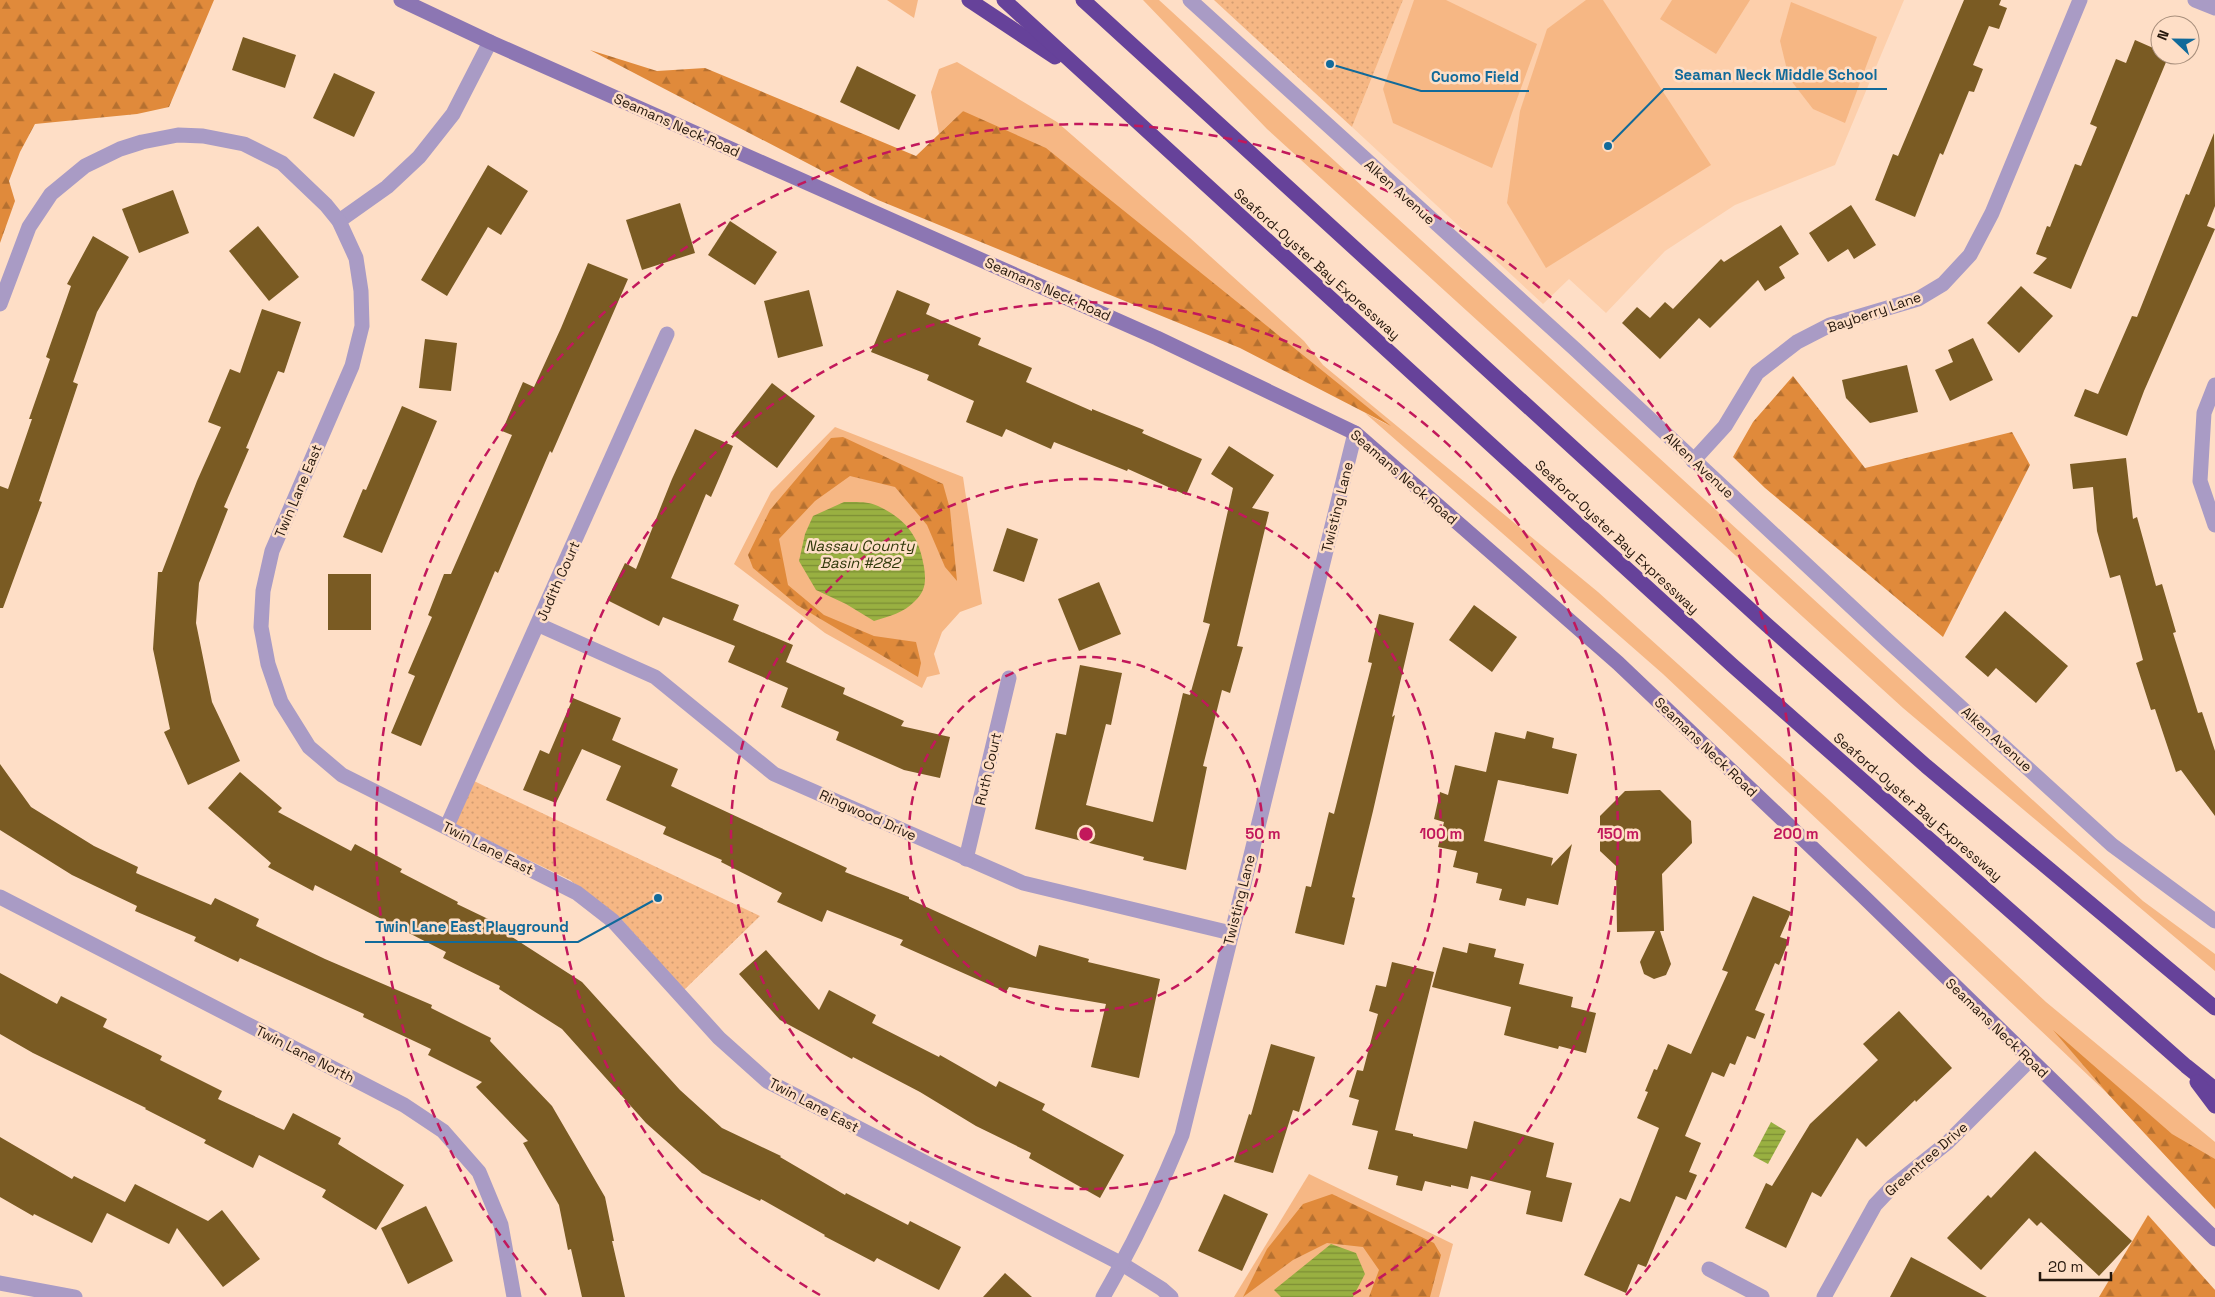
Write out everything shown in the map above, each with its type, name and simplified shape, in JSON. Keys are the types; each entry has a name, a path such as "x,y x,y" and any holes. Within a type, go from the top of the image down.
{"highway":[{"path":"969,0 1095,83"},
{"name":"Seaford-Oyster Bay Expressway","path":"1004,0 1732,665 2186,1066 2215,1089"},
{"path":"1083,0 1767,625 1926,766 2215,1008"},
{"path":"1092,0 1131,44"},
{"path":"2186,1066 2215,1106"}],"main road":[{"name":"Seamans Neck Road","path":"401,0 490,42 1148,334 1355,433 1618,663 1864,897 2215,1239"}],"street":[{"name":"Alken Avenue","path":"1190,0 1576,350 1693,461 2112,844 2215,922"},
{"name":"Bayberry Lane","path":"1693,461 1725,426 1757,373 1797,342 1830,325 1918,299 1942,284 1970,256 1992,212 2080,0"},
{"path":"2195,0 2215,8"},
{"path":"0,304 29,228 51,194 85,166 120,149 142,142 178,135 204,136 244,144 282,163 326,206 338,221 387,187 419,157 453,114 490,42"},
{"name":"Twin Lane East","path":"338,221 356,258 361,290 362,326 352,366 272,551 263,592 261,627 268,664 281,702 309,747 342,775 447,826 577,893 613,921 719,1038 767,1081 1122,1264 1162,1289 1171,1297"},
{"name":"Judith Court","path":"447,826 539,625 667,334"},
{"path":"2215,385 2204,413 2200,482 2215,525"},
{"name":"Twisting Lane","path":"1103,1297 1122,1264 1166,1174 1182,1135 1355,433"},
{"name":"Ringwood Drive","path":"539,625 655,677 774,774 1022,883 1231,933"},
{"name":"Ruth Court","path":"966,859 1009,678"},
{"name":"Twin Lane North","path":"0,897 404,1105 443,1131 480,1172 501,1225 514,1297"},
{"name":"Greentree Drive","path":"1824,1297 1875,1205 1893,1186 1948,1143 2030,1060"},
{"path":"1709,1269 1762,1297"},
{"path":"0,1283 75,1297"}],"shaded area":[{"path":"887,0 918,0 914,18"},
{"path":"1143,0 1159,0 2143,901 2215,954 2215,971 1903,708 1267,129"},
{"path":"1214,0 1403,0 1352,127"},
{"path":"1403,0 1904,0 1835,165 1735,205 1665,251 1606,313 1569,279 1543,304 1352,127"},
{"path":"1414,0 1446,0 1537,44 1492,168 1393,123 1383,89"},
{"path":"1586,0 1603,0 1711,165 1546,268 1507,203 1520,111 1547,29"},
{"path":"1672,0 1750,0 1716,54 1660,19"},
{"path":"1791,2 1877,37 1845,123 1813,109 1789,78 1780,41"},
{"path":"957,62 1057,122 1304,341 1323,365 1598,592 1829,800 2046,1002 2215,1142 2215,1209 2108,1094 1663,674 1365,413 1388,425 963,111 939,134 931,92 939,69"},
{"path":"835,427 963,477 982,604 960,612 942,632 934,654 940,674 927,677 922,688 825,633 734,564 771,492"},
{"path":"474,781 760,916 684,990 622,920 570,880 454,824"},
{"path":"1309,1174 1453,1244 1439,1297 1234,1297"}],"green space":[{"path":"0,0 214,0 169,107 137,114 35,124 20,152 9,181 15,201 0,243"},
{"path":"590,50 657,71 705,68 916,156 963,111 1046,148 1391,426 1240,348 878,200"},
{"path":"1793,376 1865,468 2012,432 2030,465 1943,637 1765,488 1733,457 1753,422"},
{"path":"843,437 943,484 950,509 957,581 945,567 927,525 895,487 850,476 815,501 779,539 788,585 824,615 874,636 916,642 921,663 918,677 797,605 753,568 748,555 770,510 831,438"},
{"path":"2053,1030 2172,1134 2215,1159 2215,1209 2108,1094"},
{"path":"1332,1194 1434,1243 1441,1255 1430,1297 1369,1297 1379,1270 1363,1247 1327,1243 1293,1260 1243,1297 1267,1249 1303,1204"},
{"path":"2148,1215 2215,1290 2215,1297 2099,1297"}],"water":[{"name":"Nassau County Basin #282","path":"844,502 874,504 888,511 904,523 919,546 925,577 921,593 911,605 891,616 874,621 846,604 816,590 799,561 805,534 813,516"},
{"path":"1771,1122 1786,1131 1768,1164 1753,1156"},
{"path":"1331,1244 1356,1253 1365,1274 1353,1297 1281,1297 1274,1290"}],"building":[{"path":"1964,0 2001,0 1999,5 2007,8 1999,29 1989,26 1973,65 1983,69 1974,92 1969,91 1943,155 1940,153 1915,217 1875,200 1893,154 1898,156"},
{"path":"243,37 296,55 285,88 232,70"},
{"path":"2135,40 2150,47 2150,65 2165,65 2071,289 2033,273 2047,258 2036,254 2047,226 2050,227 2075,164 2081,166 2097,127 2090,124 2116,59 2126,63"},
{"path":"857,66 916,95 899,130 840,102"},
{"path":"334,73 375,92 354,137 313,118"},
{"path":"2214,133 2215,206 2207,226 2215,229 2144,391 2127,436 2074,416 2085,389 2098,394 2132,316 2137,317 2186,194 2189,195"},
{"path":"488,165 528,191 501,235 488,227 447,296 421,280"},
{"path":"173,190 189,233 139,253 122,209"},
{"path":"680,203 695,253 642,270 626,220"},
{"path":"1851,205 1876,245 1854,259 1848,249 1828,262 1809,233"},
{"path":"730,221 777,252 755,285 708,255"},
{"path":"1781,225 1799,254 1779,267 1785,278 1765,291 1758,280 1710,328 1699,318 1660,359 1622,323 1637,307 1650,318 1665,302 1673,309 1721,259 1724,262"},
{"path":"258,226 299,277 269,301 229,251"},
{"path":"93,236 129,257 97,312 73,382 78,384 39,501 42,502 3,608 0,608 0,486 8,489 32,419 29,419 50,359 46,357 71,286 67,284"},
{"path":"588,263 628,279 552,453 550,451 498,573 495,571 421,746 391,733 415,676 408,673 432,617 428,615 444,574 451,574 512,435 502,431 523,382 534,387"},
{"path":"2021,286 2053,316 2019,353 1987,323"},
{"path":"809,290 823,346 778,358 764,301"},
{"path":"897,290 930,304 926,314 981,338 978,345 1032,368 1026,382 1092,411 1092,409 1144,430 1142,433 1202,459 1186,495 1128,469 1127,471 1054,442 1051,449 1006,429 1002,437 966,422 974,401 927,380 929,375 871,352"},
{"path":"262,309 301,322 284,373 278,371 246,448 249,449 224,507 228,509 199,583 196,623 212,702 240,761 188,785 164,732 170,729 153,649 158,572 162,572 197,481 221,427 208,422 230,369 240,373"},
{"path":"1973,338 1993,380 1950,401 1935,370 1953,362 1948,350"},
{"path":"425,339 457,343 451,391 419,388"},
{"path":"1907,365 1918,412 1870,423 1846,398 1842,380"},
{"path":"772,383 815,416 777,468 732,434"},
{"path":"402,406 437,421 382,553 343,537 363,489 366,490"},
{"path":"695,429 733,446 711,497 706,494 671,578 739,605 733,620 793,645 786,662 845,688 843,694 904,721 901,726 950,737 940,778 904,770 836,740 839,732 781,707 788,688 728,662 735,646 663,617 659,626 607,600 625,563 636,569 672,479"},
{"path":"1229,446 1274,475 1252,508 1269,512 1237,646 1243,647 1230,693 1222,690 1203,766 1207,767 1186,870 1143,860 1144,857 1035,829 1056,733 1066,735 1080,665 1122,673 1111,725 1106,724 1086,805 1153,822 1183,693 1190,695 1210,624 1203,622 1233,488 1211,474"},
{"path":"2126,458 2133,519 2137,517 2156,586 2162,584 2176,632 2173,633 2198,713 2202,712 2215,751 2215,816 2181,770 2176,772 2155,709 2151,710 2136,663 2143,660 2120,575 2110,578 2097,531 2093,487 2073,489 2070,464"},
{"path":"1007,528 1038,539 1024,582 993,571"},
{"path":"328,574 371,574 371,630 328,630"},
{"path":"1099,582 1121,634 1079,651 1058,599"},
{"path":"1474,605 1517,637 1492,672 1449,640"},
{"path":"2005,611 2068,666 2036,703 1996,668 1988,677 1965,657"},
{"path":"1379,614 1414,623 1392,717 1395,715 1352,897 1355,898 1344,945 1295,933 1306,886 1311,887 1329,812 1334,814 1372,663 1368,662"},
{"path":"573,698 621,718 612,740 678,769 671,786 847,868 845,872 909,897 909,899 1036,957 1039,945 1089,959 1088,962 1160,979 1139,1078 1091,1067 1106,1004 1009,987 1006,992 900,945 903,940 827,910 822,922 777,902 782,893 721,862 722,860 663,834 666,827 606,800 621,766 582,749 556,803 523,790 540,750 549,754"},
{"path":"1527,731 1554,738 1552,748 1577,754 1568,794 1498,780 1484,841 1553,858 1551,866 1572,844 1558,905 1527,898 1525,906 1499,900 1502,889 1476,883 1478,873 1453,867 1457,851 1438,847 1444,822 1434,819 1440,792 1448,795 1455,765 1486,772 1495,732 1525,739"},
{"path":"0,764 31,807 94,846 138,867 136,873 211,905 215,898 259,919 256,926 325,959 432,1005 431,1008 491,1038 490,1041 552,1106 605,1197 614,1241 612,1241 625,1297 582,1297 571,1249 568,1250 559,1205 523,1143 528,1141 476,1087 482,1082 428,1055 431,1049 363,1017 364,1014 240,958 238,962 194,941 196,937 135,911 137,906 72,875 0,830"},
{"path":"240,772 282,808 278,812 351,851 355,844 402,869 400,872 458,902 457,904 515,932 512,937 582,982 680,1090 722,1128 781,1156 845,1195 846,1193 908,1225 910,1221 961,1247 939,1290 877,1258 874,1262 824,1236 761,1199 760,1201 702,1173 646,1123 562,1029 499,989 500,986 443,958 446,952 315,885 313,891 268,867 271,863 208,808"},
{"path":"1660,790 1691,821 1692,843 1662,874 1664,931 1660,931 1671,964 1666,975 1654,979 1644,974 1640,962 1655,931 1617,932 1616,866 1600,851 1600,816 1625,791"},
{"path":"1753,896 1791,912 1780,937 1789,940 1779,965 1775,963 1755,1010 1765,1014 1755,1039 1747,1036 1735,1065 1730,1063 1724,1077 1712,1072 1685,1136 1701,1143 1689,1172 1697,1175 1686,1200 1676,1196 1646,1267 1638,1264 1626,1293 1584,1275 1620,1198 1630,1202 1659,1128 1637,1118 1648,1092 1645,1091 1654,1069 1657,1070 1668,1044 1691,1054 1728,972 1722,970"},
{"path":"1469,943 1496,949 1494,957 1524,964 1519,984 1573,997 1571,1007 1596,1013 1586,1053 1559,1046 1558,1049 1504,1035 1511,1007 1432,987 1443,947 1467,953"},
{"path":"766,950 819,1010 829,990 876,1015 872,1023 939,1057 940,1055 996,1087 999,1081 1045,1104 1042,1110 1124,1155 1100,1198 1029,1158 1031,1153 976,1126 920,1092 853,1057 852,1059 780,1020 739,974"},
{"path":"1392,962 1434,972 1395,1130 1467,1149 1474,1121 1554,1143 1546,1177 1572,1183 1562,1222 1526,1214 1531,1191 1471,1176 1468,1189 1425,1181 1422,1191 1396,1185 1398,1176 1368,1169 1378,1131 1352,1125 1359,1100 1349,1097 1357,1070 1363,1071 1378,1014 1369,1011 1376,985 1386,987"},
{"path":"0,973 57,1004 61,996 107,1019 103,1027 162,1056 160,1060 222,1091 218,1099 284,1130 293,1113 341,1138 338,1144 404,1185 376,1230 322,1197 326,1190 259,1155 253,1168 204,1143 206,1140 146,1108 33,1053 0,1034"},
{"path":"1899,1011 1952,1068 1866,1147 1857,1138 1821,1197 1812,1192 1786,1248 1745,1228 1766,1183 1772,1186 1810,1124 1878,1060 1863,1044"},
{"path":"1271,1044 1315,1057 1299,1112 1293,1110 1273,1173 1234,1162 1249,1114 1251,1115"},
{"path":"0,1137 72,1179 74,1176 125,1202 135,1184 208,1221 222,1210 260,1259 223,1287 177,1228 169,1244 107,1213 92,1243 34,1214 33,1216 0,1197"},
{"path":"2035,1151 2132,1241 2099,1276 2041,1222 2037,1226 2029,1218 1981,1270 1947,1238 1988,1195 1991,1198"},
{"path":"1224,1194 1268,1214 1242,1271 1198,1251"},
{"path":"426,1206 453,1261 408,1284 381,1228"},
{"path":"1911,1257 1987,1297 1890,1297"},
{"path":"1005,1273 1032,1297 983,1297"}],"place":[{"name":"Cuomo Field","path":"1330,64"},
{"name":"Seaman Neck Middle School","path":"1608,146"},
{"name":"Twin Lane East Playground","path":"658,898"}]}
